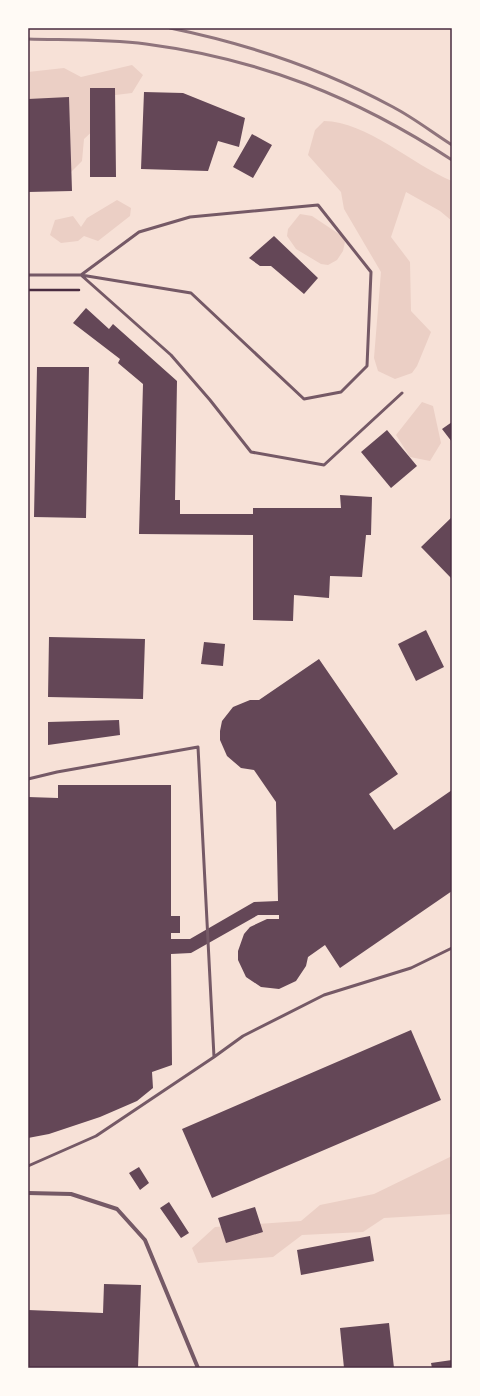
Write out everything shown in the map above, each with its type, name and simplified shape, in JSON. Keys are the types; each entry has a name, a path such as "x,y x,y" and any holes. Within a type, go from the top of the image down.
{"street":[{"path":"28,1193 71,1194 117,1209 145,1240 198,1368"}],"lane":[{"path":"28,275 81,275 191,293 304,399 341,392 367,366 371,272 318,205 190,217 139,232 81,275"},
{"path":"81,275 171,355 210,400 251,452 324,465 402,393"},
{"path":"28,779 57,772 198,747 214,1057"},
{"path":"28,1166 96,1136 243,1036 324,995 411,968 452,948"}],"shaded area":[{"path":"132,65 143,75 132,93 99,97 98,126 84,139 82,161 67,176 28,158 28,72 64,68 81,77"},
{"path":"324,121 340,123 356,128 373,136 421,165 452,181 452,221 440,211 406,192 391,237 410,262 411,311 431,332 417,366 412,373 395,379 378,371 374,358 381,272 344,209 341,192 308,155 315,130"},
{"path":"117,200 131,208 130,216 98,241 84,236 78,241 61,243 50,235 55,220 73,216 81,227 87,218"},
{"path":"300,214 312,216 342,236 345,242 343,251 337,260 328,265 321,264 296,249 287,236 288,229"},
{"path":"422,402 433,406 441,443 430,461 410,457 396,435"},
{"path":"452,1156 452,1214 384,1218 363,1232 302,1235 273,1257 198,1263 192,1248 215,1227 301,1221 320,1205 374,1194"}],"building":[{"path":"90,88 115,88 116,177 90,177"},
{"path":"144,92 183,93 245,118 239,147 218,141 208,171 141,169"},
{"path":"69,97 72,191 28,192 28,99"},
{"path":"252,134 272,145 253,178 233,167"},
{"path":"274,236 318,278 304,294 271,266 260,266 249,258"},
{"path":"86,308 109,329 113,324 177,381 175,500 180,500 180,514 253,514 253,508 341,508 340,495 372,497 371,535 366,535 362,577 330,576 329,598 294,595 293,621 253,620 253,535 139,534 143,384 118,363 120,359 73,323"},
{"path":"37,367 89,367 86,518 34,517"},
{"path":"452,422 452,442 442,429"},
{"path":"387,430 417,466 391,488 361,452"},
{"path":"452,517 452,579 421,547"},
{"path":"426,630 444,667 416,681 398,644"},
{"path":"49,637 145,639 143,699 48,697"},
{"path":"204,642 225,644 223,666 201,664"},
{"path":"319,659 398,774 369,794 394,830 452,790 452,891 340,968 325,945 308,957 306,966 296,981 279,989 261,987 246,977 238,960 238,951 244,934 250,927 267,919 279,919 279,915 258,915 191,953 171,954 172,1065 152,1072 153,1088 137,1101 100,1117 49,1134 28,1138 28,797 58,798 58,785 171,785 171,916 180,916 180,933 171,933 171,939 190,939 254,902 278,901 276,802 254,770 241,768 227,756 220,740 220,731 222,721 233,707 250,700 259,700"},
{"path":"119,720 120,735 48,745 48,722"},
{"path":"411,1030 441,1100 212,1198 182,1129"},
{"path":"139,1167 149,1183 140,1190 129,1173"},
{"path":"169,1202 189,1233 181,1238 160,1208"},
{"path":"255,1207 263,1232 226,1243 218,1218"},
{"path":"370,1236 374,1261 301,1275 297,1250"},
{"path":"104,1284 141,1285 138,1368 28,1368 28,1310 103,1313"},
{"path":"389,1323 394,1368 344,1368 340,1328"},
{"path":"452,1360 452,1368 432,1368 431,1363"}],"railway":[{"path":"170,28 199,34 256,50 284,59 340,81 401,111 452,145"},
{"path":"28,39 131,42 188,51 268,71 306,84 380,117 452,160"}]}
